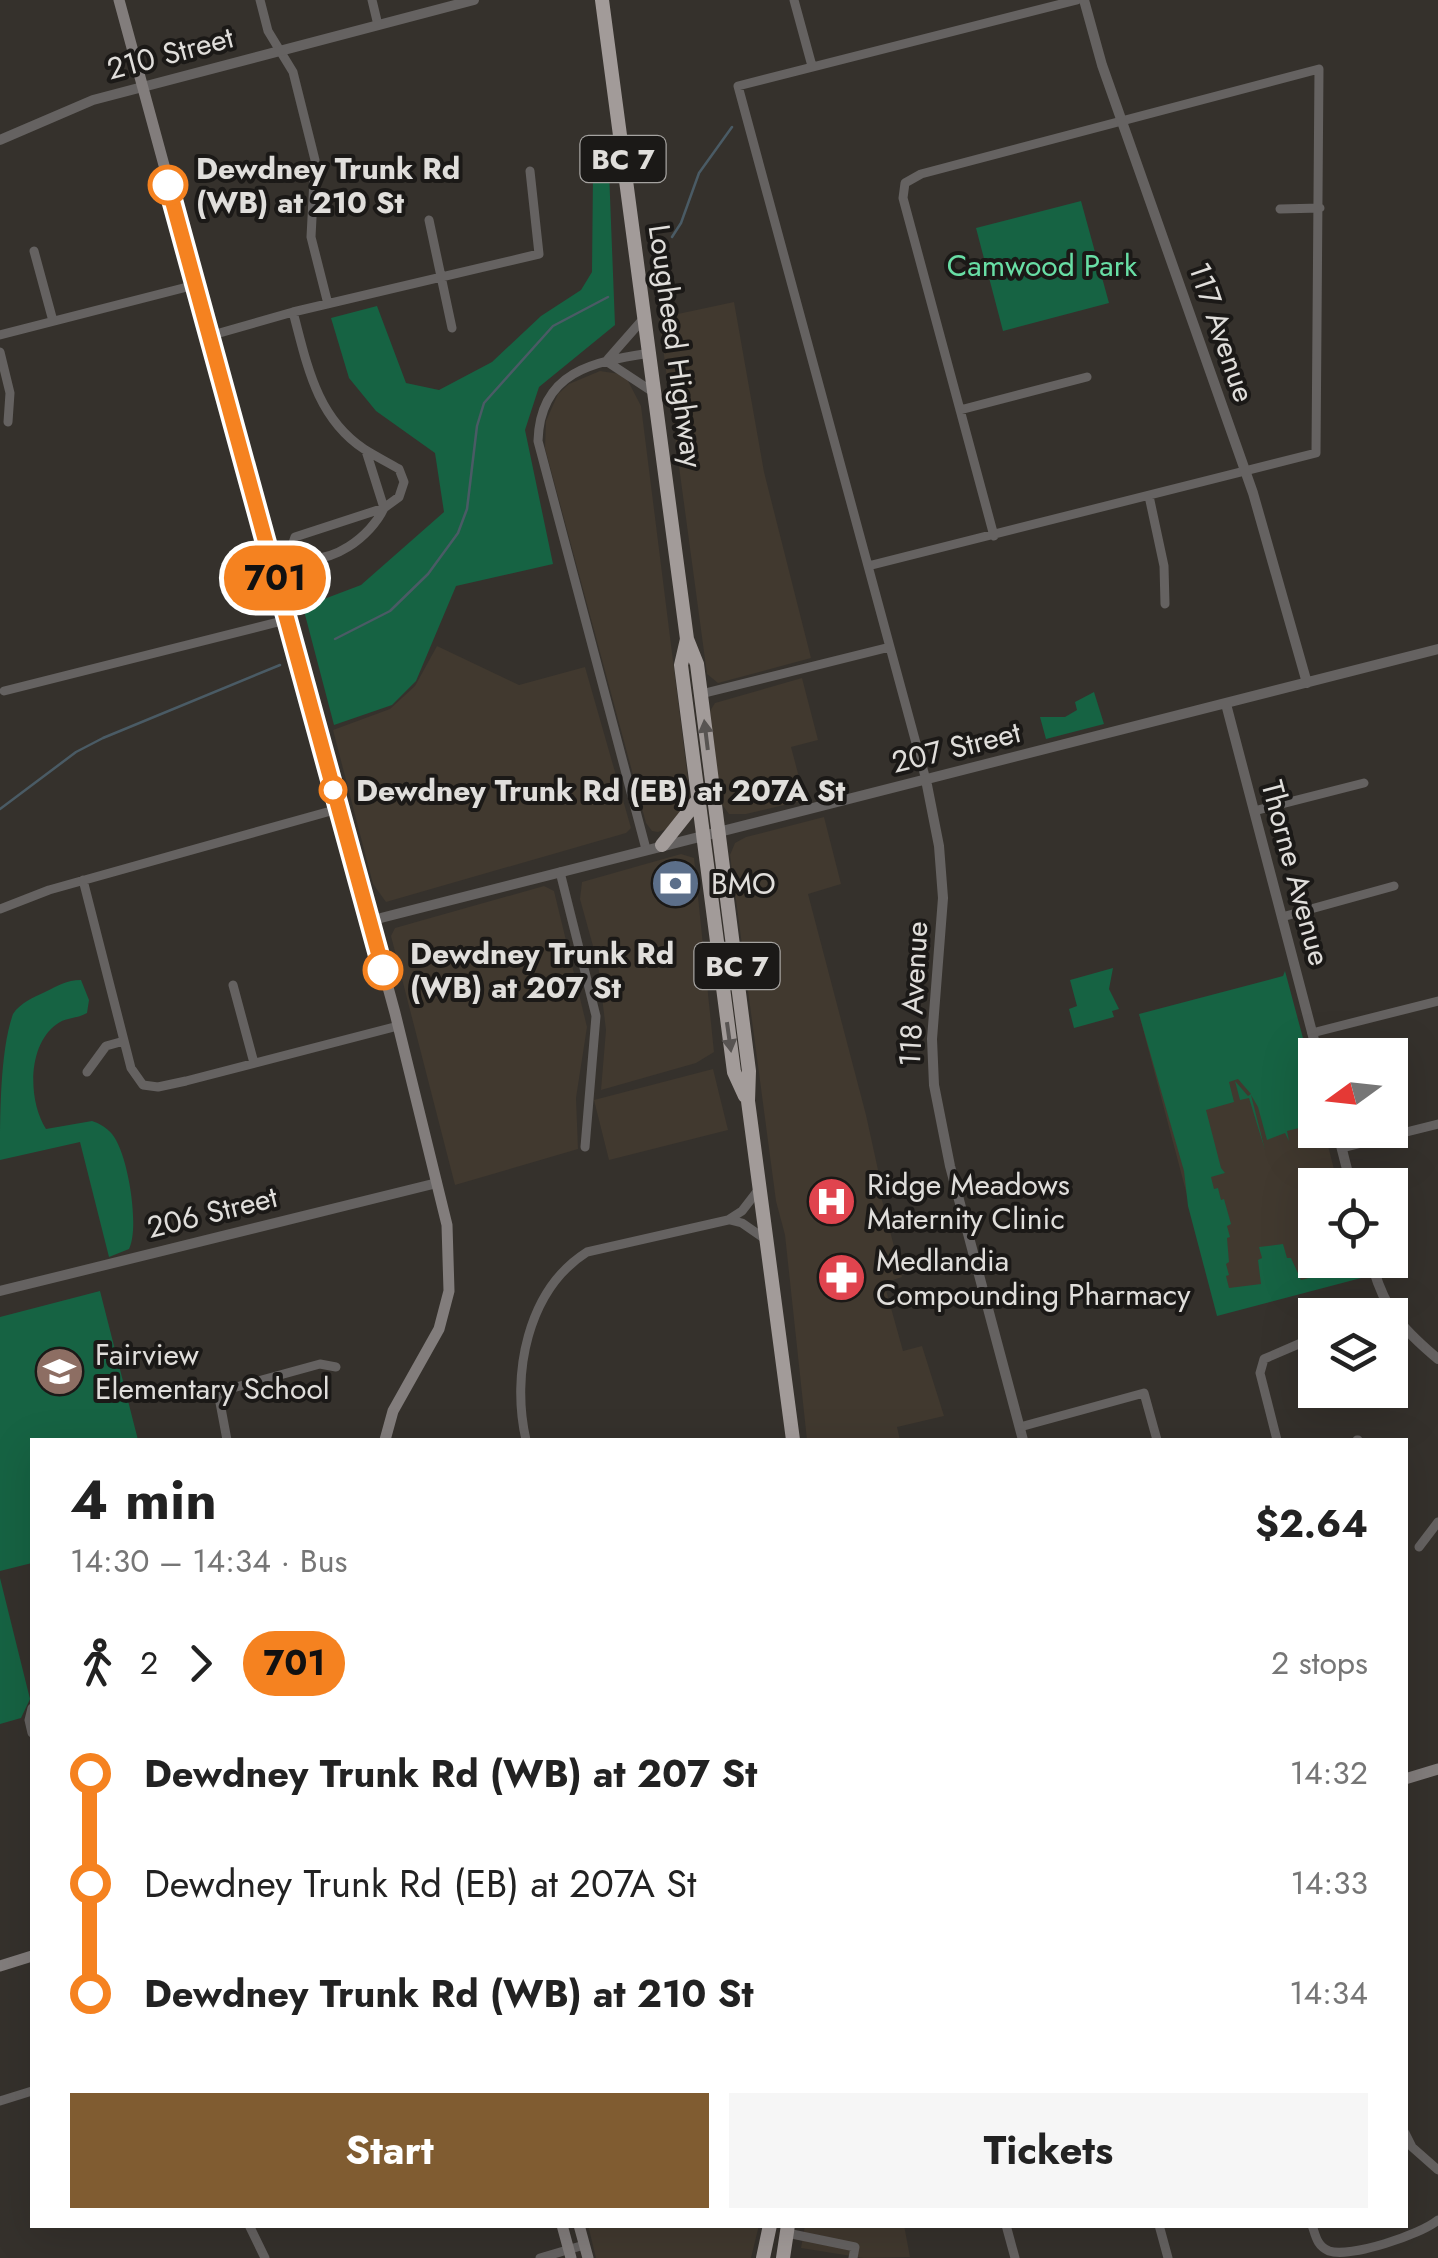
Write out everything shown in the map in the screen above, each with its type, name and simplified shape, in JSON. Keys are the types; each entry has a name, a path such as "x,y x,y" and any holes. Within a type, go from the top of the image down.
{"highway":[{"name":"Lougheed Highway","path":"602,0 687,639 697,664 701,694 750,1071 748,1101 793,1438"},
{"name":"Lougheed Highway","path":"687,639 681,665 697,801 734,1072 748,1101"},
{"path":"662,845 697,801"},
{"path":"763,2258 769,2228"},
{"path":"782,2258 788,2229"}],"main road":[{"path":"118,0 398,1026 450,1241 449,1291 438,1330 393,1411 386,1438"},
{"path":"1408,1778 1438,1769"},
{"path":"0,1966 30,1957"},
{"path":"563,2228 570,2253"},
{"path":"580,2228 588,2258"}],"street":[{"path":"260,0 268,30 293,72 316,160 310,237 328,304"},
{"path":"372,0 378,25"},
{"name":"210 Street","path":"0,140 84,103 474,0"},
{"path":"794,0 812,66"},
{"path":"926,780 738,86 1081,0"},
{"name":"117 Avenue","path":"1081,0 1267,537 1307,683"},
{"path":"868,566 994,536 1316,452 1319,69 921,174 905,183 903,198 994,536"},
{"path":"210,336 292,312 539,254 530,171"},
{"path":"1280,209 1320,208"},
{"path":"429,220 452,328"},
{"path":"34,251 54,321"},
{"path":"0,335 195,285"},
{"path":"292,312 321,403 336,425 366,451 403,474 399,497 384,508 296,537 292,542 294,552 310,558 346,549 378,522 384,508 366,451"},
{"path":"606,360 644,318"},
{"path":"0,352 10,393 8,422"},
{"path":"646,849 538,441 540,422 553,391 564,378 606,360 650,353"},
{"path":"606,360 655,394"},
{"path":"960,410 1087,377"},
{"path":"1149,496 1164,566 1165,604"},
{"path":"4,691 286,620"},
{"path":"701,694 890,646"},
{"name":"207 Street","path":"369,920 1438,649"},
{"name":"Thorne Avenue","path":"1226,704 1313,1038"},
{"name":"118 Avenue","path":"926,780 939,846 943,898 932,1040 934,1085 950,1166 1023,1438"},
{"path":"1254,811 1364,783"},
{"path":"0,908 83,880 338,809"},
{"path":"560,872 596,1016 585,1147"},
{"path":"83,880 134,1076 143,1085 158,1087 398,1026"},
{"path":"1282,917 1394,886"},
{"path":"234,985 254,1063"},
{"path":"1312,1033 1438,1001"},
{"path":"87,1072 106,1046 124,1041"},
{"path":"1408,1132 1438,1124"},
{"path":"1342,1148 1347,1168"},
{"name":"206 Street","path":"0,1291 437,1183"},
{"path":"526,1438 523,1360 529,1329 549,1292 576,1260 588,1252 728,1220 742,1211 761,1187"},
{"path":"728,1220 742,1223 768,1241"},
{"path":"1408,1332 1438,1359"},
{"path":"1276,1438 1260,1373 1264,1359 1298,1345"},
{"path":"227,1438 218,1392 320,1364 336,1367"},
{"path":"1020,1428 1144,1393 1156,1438"},
{"path":"1419,1547 1438,1522"},
{"path":"0,2101 30,2092"},
{"path":"1408,2140 1438,2170"},
{"path":"1313,2228 1317,2243 1329,2255 1405,2238 1438,2220"},
{"path":"251,2228 265,2258"},
{"path":"1007,2228 1015,2258"},
{"path":"1159,2228 1168,2258"},
{"path":"788,2229 854,2252"},
{"path":"540,2258 570,2253 584,2244"}],"shaded area":[{"path":"734,302 764,472 811,658 718,683 707,674 659,318"},
{"path":"600,371 627,379 641,406 690,796 689,804 666,829 658,832 646,823 545,448 546,421 558,394 569,384"},
{"path":"437,646 519,685 585,667 631,828 626,833 386,902 373,884 333,730 390,709 415,686"},
{"path":"802,678 818,740 791,747 805,800 746,814 729,814 721,803 710,711 715,703"},
{"path":"824,817 841,884 808,894 866,1115 878,1185 902,1277 884,1283 903,1351 922,1346 944,1416 897,1427 900,1438 807,1438 785,1235 776,1201 730,855 735,843"},
{"path":"681,854 694,858 714,1052 696,1063 601,1090 606,1030 598,964 580,899 582,882"},
{"path":"544,886 554,891 587,1027 576,1098 578,1149 455,1185 391,936 395,928"},
{"path":"1139,1014 1298,1089 1298,1148 1329,1148 1334,1168 1298,1168 1298,1278 1347,1278 1218,1312"},
{"path":"713,1069 728,1130 609,1160 594,1100"},
{"path":"589,2228 758,2228 751,2258 596,2258"},
{"path":"804,2228 905,2228 910,2257 864,2258 801,2248"}],"green space":[{"path":"609,171 615,325 539,387 525,430 553,564 456,586 416,681 392,705 334,725 303,607 361,585 444,512 435,453 376,411 349,378 331,318 377,306 406,383 439,390 492,362 541,316 581,290 592,272 593,173"},
{"name":"Camwood Park","path":"1081,201 1109,303 1003,331 976,228"},
{"path":"1094,692 1104,724 1046,739 1040,717 1065,717 1077,710 1075,702"},
{"path":"1113,968 1109,989 1119,1009 1112,1011 1114,1017 1074,1028 1069,1009 1077,1006 1070,980"},
{"path":"1285,971 1303,1038 1298,1038 1298,1128 1287,1131 1289,1141 1285,1133 1267,1140 1251,1095 1265,1150 1249,1098 1240,1100 1235,1081 1248,1096 1251,1094 1238,1079 1229,1082 1234,1102 1206,1110 1225,1173 1211,1177 1214,1189 1218,1188 1221,1200 1224,1199 1231,1224 1227,1226 1229,1288 1261,1284 1259,1247 1283,1244 1301,1280 1361,1278 1217,1316 1188,1206 1184,1171 1139,1014 1283,976"},
{"path":"81,980 89,1000 87,1013 60,1022 47,1033 36,1059 34,1089 46,1129 92,1121 108,1130 118,1143 133,1208 132,1239 129,1249 109,1257 80,1142 0,1160 3,1065 13,1014 36,996 66,982"},
{"name":"Fairview Elementary School","path":"100,1291 137,1438 30,1438 30,1564 0,1571 0,1317"},
{"path":"0,1578 30,1699 21,1718 0,1724"}],"waterway":[{"path":"672,237 699,173 732,127"},
{"path":"335,639 390,611 428,574 458,533 467,509 477,426 484,403 553,326 608,297"},
{"path":"0,809 76,752 103,738 280,665"}],"bus line":[{"name":"701","path":"168,185 383,970"}],"place":[{"name":"Dewdney Trunk Rd (WB) at 210 St","path":"168,185"},
{"name":"Dewdney Trunk Rd (EB) at 207A St","path":"333,790"},
{"name":"BMO","path":"676,883"},
{"name":"Dewdney Trunk Rd (WB) at 207 St","path":"383,970"},
{"name":"Ridge Meadows Maternity Clinic","path":"832,1201"},
{"name":"Medlandia Compounding Pharmacy","path":"841,1277"},
{"name":"Fairview Elementary School","path":"60,1371"}]}
